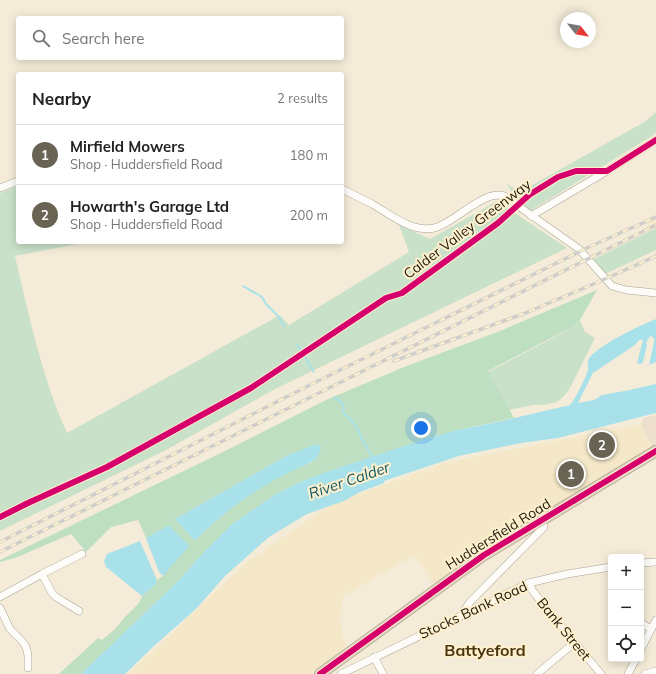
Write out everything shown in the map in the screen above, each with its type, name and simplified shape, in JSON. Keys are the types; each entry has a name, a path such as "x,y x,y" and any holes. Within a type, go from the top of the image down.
{"highway":[{"name":"Huddersfield Road","path":"320,674 484,555 656,451"}],"street":[{"path":"531,216 608,171 656,140"},
{"path":"0,188 16,182"},
{"path":"344,190 406,224 420,228 433,229 444,225 479,201 497,194 509,197 514,203 531,216 579,249 612,286 626,290 656,293"},
{"path":"466,613 465,609 470,602 544,527 542,520"},
{"path":"0,596 82,554"},
{"path":"644,563 656,562"},
{"name":"Stocks Bank Road","path":"341,674 529,583 556,576 608,567"},
{"path":"42,574 56,598 79,611"},
{"name":"Bank Street","path":"529,583 532,590 601,674"},
{"path":"0,608 10,629 26,647 28,655 28,668"},
{"path":"644,643 656,620"},
{"path":"644,625 651,629"},
{"path":"537,674 574,643"},
{"path":"374,657 384,674"},
{"path":"629,674 635,662"},
{"path":"645,674 656,671"}],"shaded area":[{"path":"656,215 656,228 651,231 645,219"},
{"path":"656,415 656,447 653,449 641,424 643,418"},
{"path":"641,424 653,449 434,585 415,555 343,596 340,618 343,638 348,647 311,674 129,674 248,561 335,502 445,463"}],"green space":[{"path":"656,112 656,132 652,136 530,211 515,197 507,184 520,192 646,121"},
{"path":"16,187 16,244 78,244 15,256 43,368 67,433 280,315 289,325 409,252 399,225 430,239 497,201 567,248 275,389 166,450 0,531 0,193"},
{"path":"656,228 656,250 605,274 592,260"},
{"path":"597,290 580,320 574,326 488,371 514,418 457,430 326,472 298,483 274,495 231,525 180,579 81,674 59,674 98,638 102,640 115,629 139,603 142,596 156,584 157,580 163,576 188,546 169,526 146,538 138,520 111,527 86,552 71,534 15,558 0,562 0,560 227,450 326,400 404,367 500,331","holes":["288,455 313,462 275,478 251,494 226,513 195,541 175,519"]},
{"path":"580,320 585,332 595,338 570,388 564,396 557,402 509,410 488,372 574,326"}],"water":[{"name":"River Calder","path":"656,319 656,362 649,365 654,342 654,338 650,336 646,343 647,345 643,362 641,364 637,363 643,340 639,340 635,345 593,373 578,403 594,400 602,395 656,384 656,413 558,438 521,443 459,456 384,481 384,483 360,492 344,501 307,514 269,537 225,576 196,609 125,674 81,674 180,579 231,525 274,495 298,483 326,472 419,441 457,430 570,405 586,376 588,360 592,355 608,343"},
{"path":"317,444 321,446 319,454 315,460 287,473 259,489 218,519 195,541 175,519 288,455"},
{"path":"169,525 189,546 163,576 159,572 146,538"},
{"path":"140,541 157,580 156,584 142,596 106,567 104,561 107,554"}],"waterway":[{"path":"243,286 262,297 284,326"},
{"path":"297,344 301,351"},
{"path":"305,357 314,372"},
{"name":"River Calder","path":"335,397 342,403 344,414 358,429 373,458"}],"railway":[{"path":"0,542 310,385 591,246 656,217"},
{"path":"0,552 656,225"},
{"path":"394,361 523,314 656,256"}],"cycle path":[{"name":"Calder Valley Greenway","path":"0,517 107,467 251,388 386,298 402,293 498,223 529,195 558,177 576,171 607,171 656,140"},
{"path":"320,674 484,555 656,451"}],"place":[{"name":"Howarth's Garage Ltd","path":"602,445"},
{"name":"Mirfield Mowers","path":"571,474"}],"district":[{"name":"Battyeford","path":"485,650"}]}
